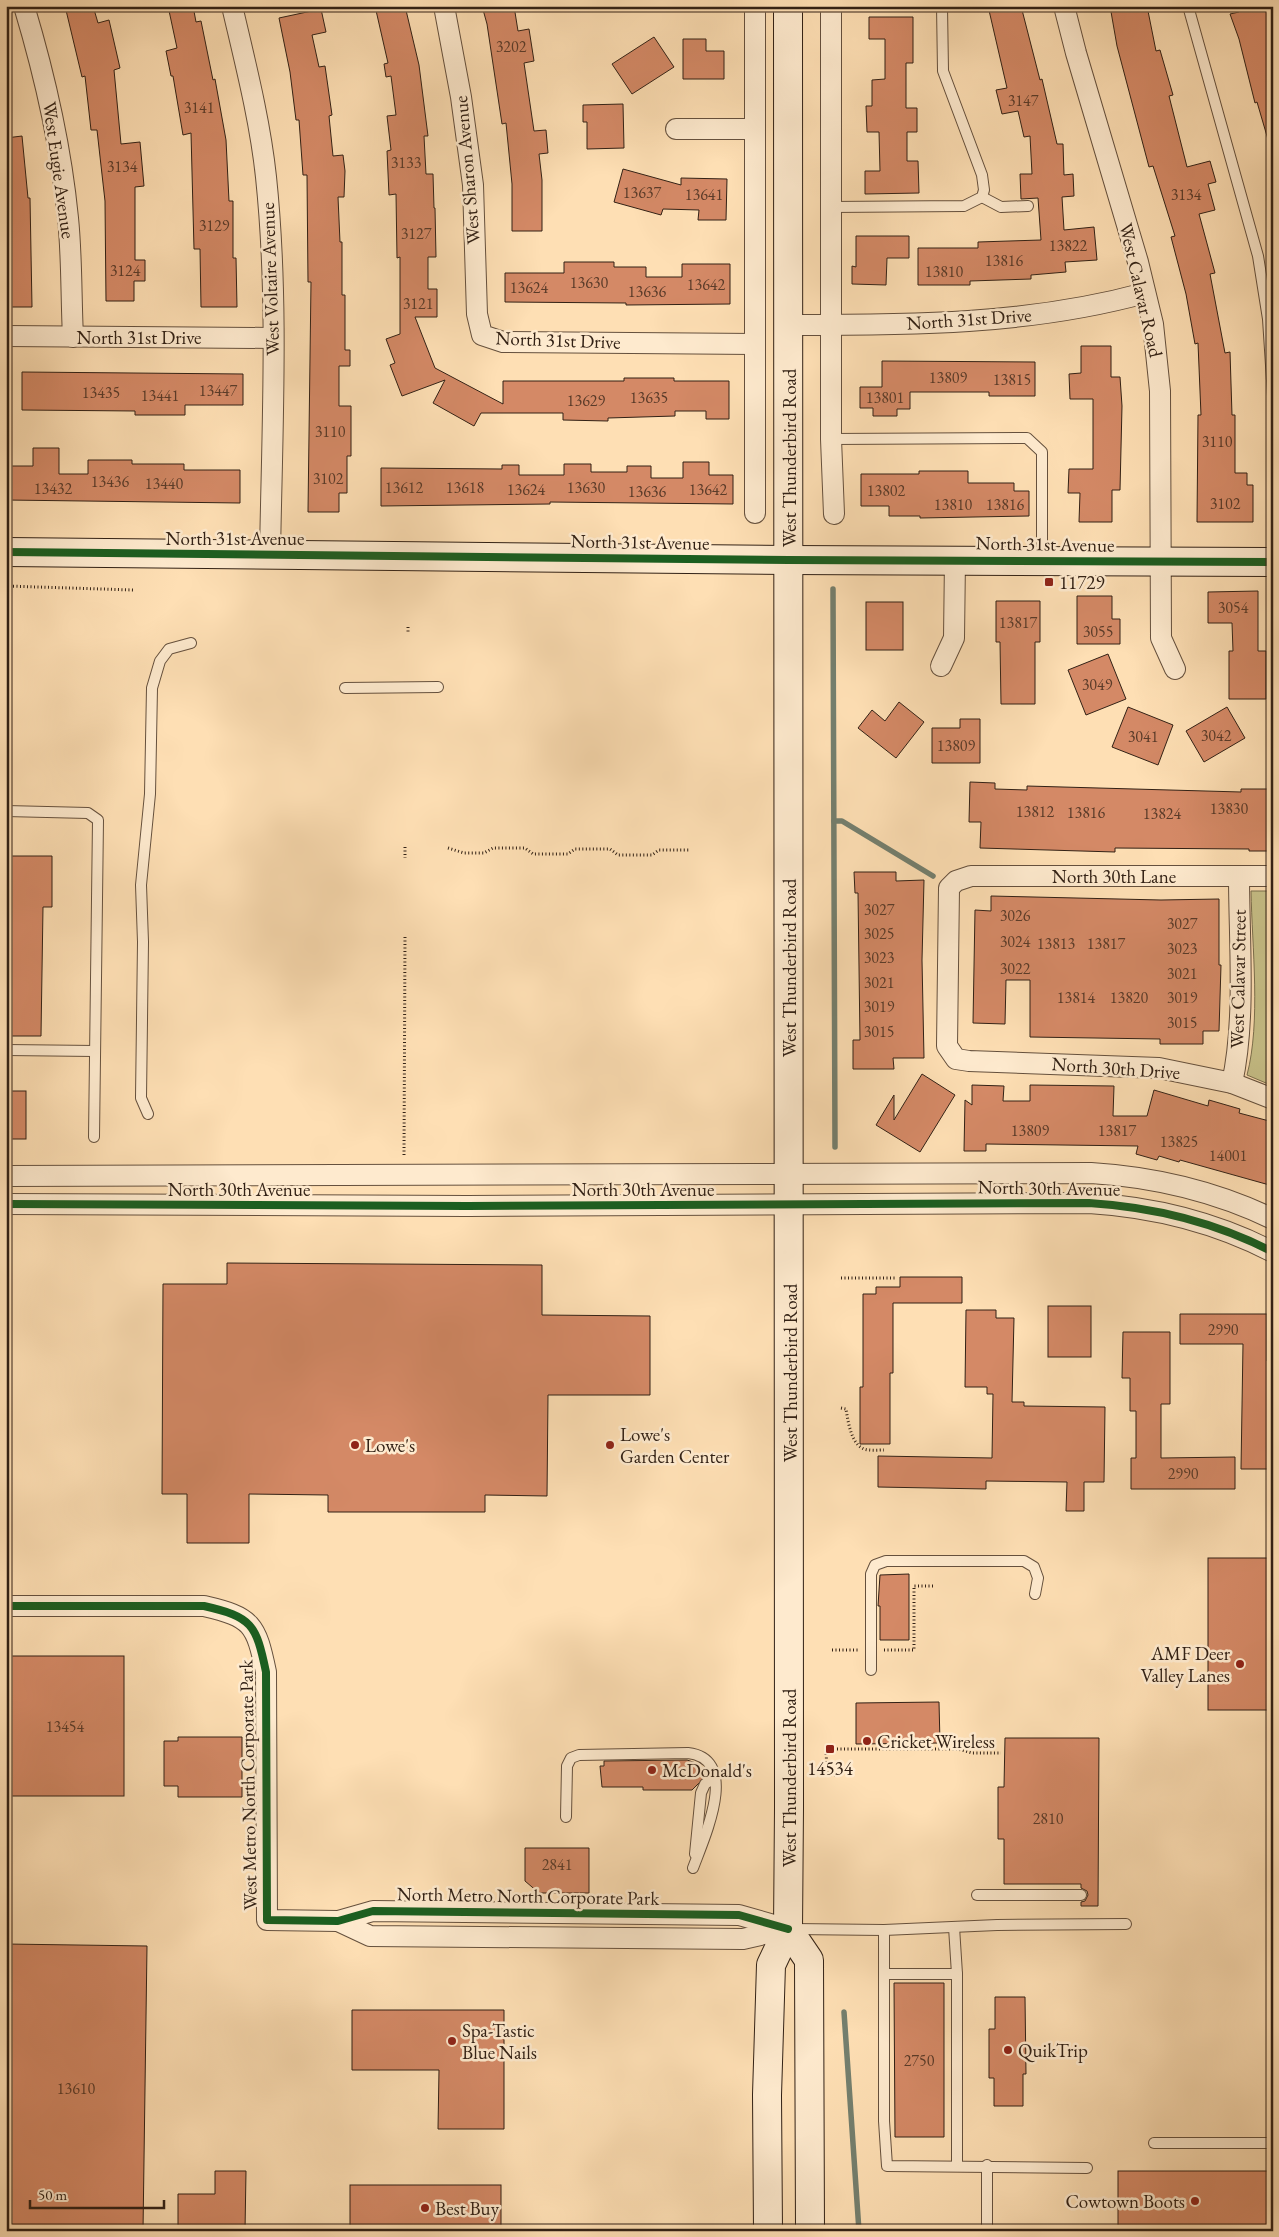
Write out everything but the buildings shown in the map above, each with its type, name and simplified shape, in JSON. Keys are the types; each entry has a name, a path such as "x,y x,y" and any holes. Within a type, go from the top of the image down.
{"main road":[{"name":"West Thunderbird Road","path":"768,2231 771,1965 788,1929 790,1174 788,6"},
{"name":"North 31st Avenue","path":"6,552 789,560 955,559 1273,562"},
{"path":"788,1929 809,1960 810,2231"}],"street":[{"name":"West Eugie Avenue","path":"24,6 51,103 61,157 69,220 73,337"},
{"name":"West Voltaire Avenue","path":"232,6 250,86 266,175 271,246 270,555"},
{"name":"West Sharon Avenue","path":"444,6 461,97 473,185 477,314 482,335"},
{"name":"West Thunderbird Road","path":"755,6 755,513"},
{"path":"831,6 831,439 834,514"},
{"name":"West Calavar Road","path":"1064,6 1145,293 1158,357 1160,392 1161,638 1175,668"},
{"path":"676,129 755,129"},
{"name":"North 31st Drive","path":"789,324 962,323 1009,319 1058,312 1145,293"},
{"name":"North 31st Drive","path":"482,335 502,342 755,344"},
{"name":"North 31st Drive","path":"6,336 272,338"},
{"path":"942,666 954,638 955,559"},
{"name":"North 30th Lane","path":"956,1059 947,1046 949,888 956,881 971,876 1273,876"},
{"name":"West Calavar Street","path":"1232,1083 1236,1064 1239,1025 1239,876"},
{"name":"North 30th Drive","path":"956,1059 1159,1068 1232,1083 1273,1099"},
{"name":"North 30th Avenue","path":"6,1176 1091,1173 1157,1180 1211,1194 1273,1219"},
{"name":"North 30th Avenue","path":"6,1204 396,1206 1089,1203 1128,1205 1162,1211 1233,1234 1273,1252"},
{"name":"West Metro North Corporate Park","path":"6,1606 204,1606 227,1612 248,1622 260,1645 266,1672 267,1920"},
{"name":"North Metro North Corporate Park","path":"267,1920 338,1921 373,1911 739,1915 788,1929"}],"lane":[{"path":"942,6 943,71 982,176 984,190 982,198"},
{"path":"1188,6 1258,256 1268,319 1273,396"},
{"path":"831,207 964,206 982,198"},
{"path":"982,198 1000,207 1028,206"},
{"path":"831,439 1026,438 1042,452 1042,561"},
{"path":"148,1114 141,1098 143,942 141,884 150,794 152,688 160,661 169,649 191,643"},
{"path":"345,688 438,687"},
{"path":"6,811 88,813 98,820 94,1137"},
{"path":"6,1050 95,1051"},
{"path":"871,1670 871,1574 875,1565 886,1561 1024,1561 1034,1567 1038,1578 1035,1594"},
{"path":"566,1816 567,1766 571,1758 579,1755 695,1754 703,1756 712,1765 714,1778 714,1813 693,1868 701,1793 705,1784 714,1778"},
{"path":"977,1895 1081,1895"},
{"path":"788,1929 884,1930 997,1925 1126,1924"},
{"path":"954,1928 957,1974 956,2166"},
{"path":"884,1930 884,2121 887,2166 1087,2168"},
{"path":"884,1974 957,1974"},
{"path":"1154,2143 1273,2143"},
{"path":"987,2166 987,2231"}],"path":[{"path":"6,586 133,590"},
{"path":"408,627 408,632"},
{"path":"405,847 405,858"},
{"path":"448,848 464,853 484,853 493,848 525,848 533,854 568,854 575,849 610,849 618,855 652,855 659,850 690,850"},
{"path":"404,1155 405,937"},
{"path":"841,1278 897,1278"},
{"path":"841,1408 846,1410 853,1435 865,1450 884,1450"},
{"path":"876,1650 914,1650 914,1586 933,1586"},
{"path":"832,1650 864,1650"},
{"path":"826,1747 827,1775 837,1775"},
{"path":"837,1749 958,1749 972,1753 1001,1753"}],"shaded area":[{"path":"1251,891 1273,891 1273,1086 1247,1075 1254,1032 1255,1008"}],"waterway":[{"path":"833,589 835,1147"},
{"path":"834,821 842,821 933,876"},
{"path":"844,2012 859,2231"}],"cycle path":[{"path":"6,552 789,560 1273,562"},
{"path":"6,1204 467,1206 1089,1203 1160,1212 1206,1224 1251,1241 1273,1252"},
{"path":"6,1606 204,1606 233,1614 249,1625 259,1643 266,1672 267,1920 338,1921 373,1911 739,1915 788,1929"}],"place":[{"name":"11729","path":"1049,582"},
{"name":"Lowe's","path":"355,1445"},
{"name":"Lowe's Garden Center","path":"610,1445"},
{"name":"AMF Deer Valley Lanes","path":"1240,1664"},
{"name":"Cricket Wireless","path":"867,1741"},
{"name":"14534","path":"830,1749"},
{"name":"McDonald's","path":"652,1770"},
{"name":"Spa-Tastic Blue Nails","path":"452,2041"},
{"name":"QuikTrip","path":"1008,2050"},
{"name":"Cowtown Boots","path":"1195,2201"},
{"name":"Best Buy","path":"425,2208"}]}
